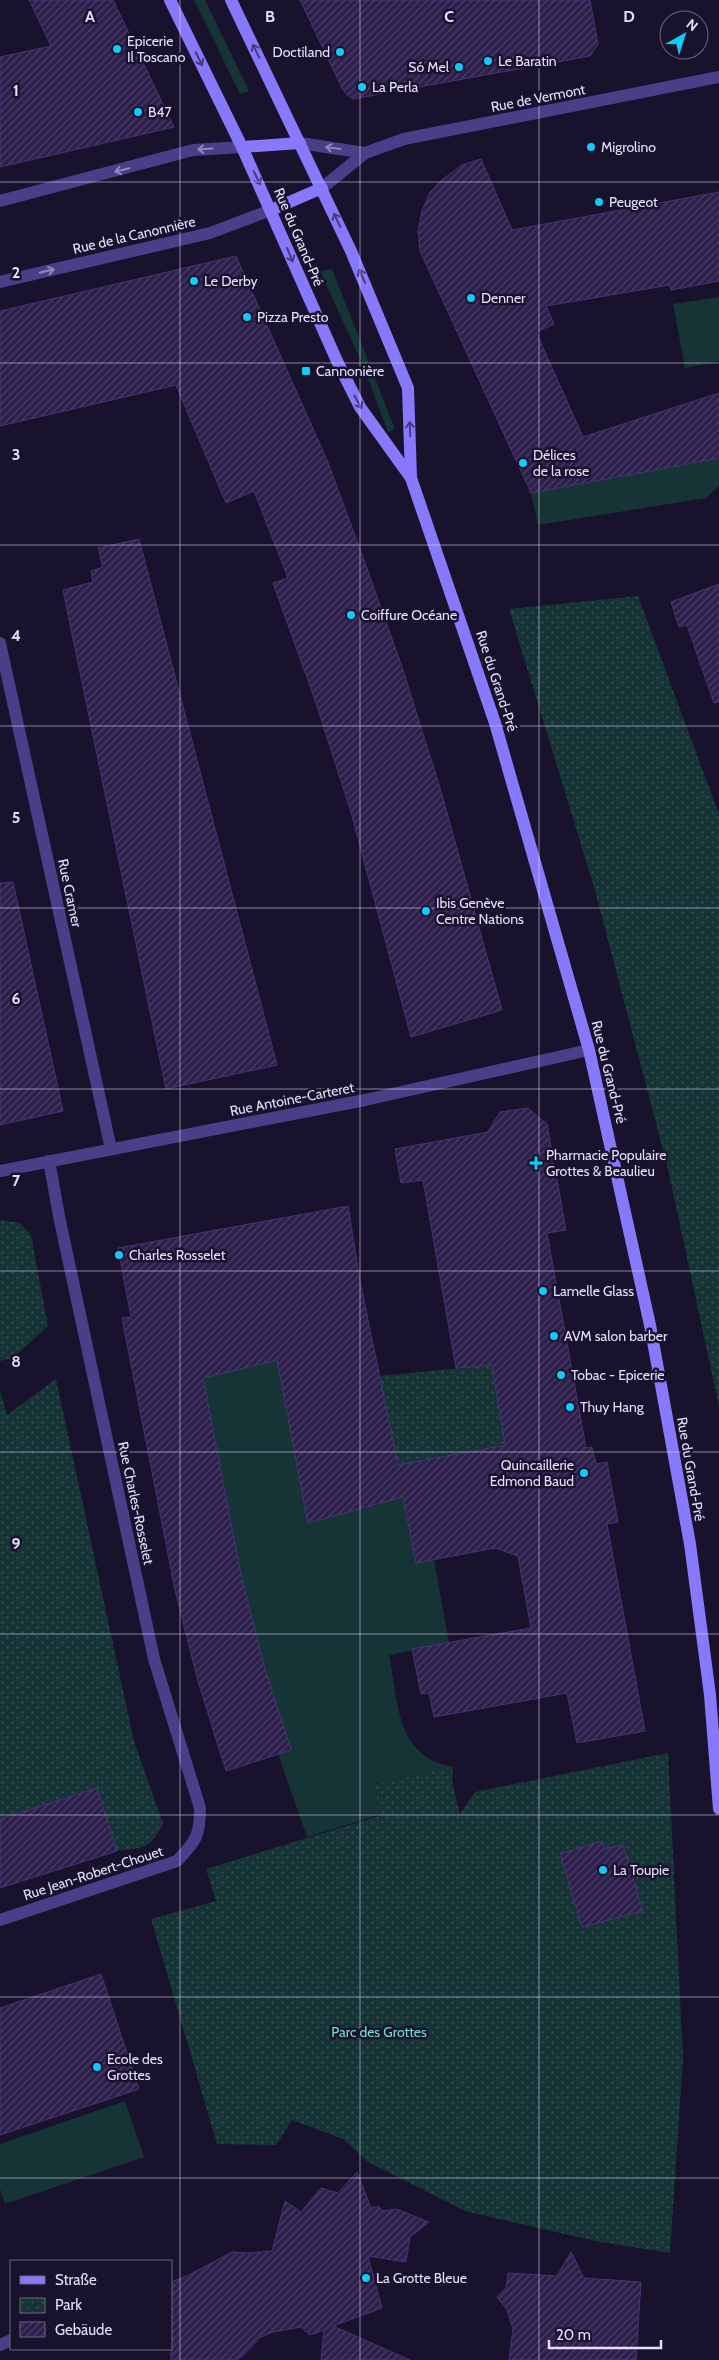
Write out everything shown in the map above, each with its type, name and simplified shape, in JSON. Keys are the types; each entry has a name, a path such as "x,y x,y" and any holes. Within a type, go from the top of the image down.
{"main road":[{"name":"Rue du Grand-Pré","path":"170,0 242,147 333,352 360,407 411,478 495,723 589,1050 650,1325 690,1544 710,1695 719,1809"},
{"name":"Rue du Grand-Pré","path":"231,0 322,188 379,314 408,388 411,478"},
{"path":"242,147 300,143"},
{"path":"271,210 322,188"}],"street":[{"name":"Rue de Vermont","path":"322,188 365,153 404,139 719,77"},
{"name":"Rue de Vermont","path":"300,143 365,153"},
{"path":"0,201 193,150 242,147"},
{"name":"Rue de la Canonnière","path":"0,282 210,233 271,210"},
{"name":"Rue Cramer","path":"0,644 111,1149"},
{"name":"Rue Antoine-Carteret","path":"0,1171 365,1100 589,1050"},
{"name":"Rue Charles-Rosselet","path":"49,1161 60,1221 154,1659 200,1808 200,1830 190,1847"},
{"name":"Rue Jean-Robert-Chouet","path":"0,1920 177,1861 190,1847"}],"green space":[{"path":"194,0 205,0 249,91 240,94"},
{"path":"332,269 395,429 388,432 362,363 320,271"},
{"path":"719,297 719,361 685,368 673,304"},
{"path":"719,458 719,486 706,498 538,525 531,493"},
{"path":"638,596 719,814 719,1407 668,1169 594,887 509,609"},
{"path":"0,1220 20,1223 31,1235 48,1326 13,1358 0,1361"},
{"path":"189,1305 253,1366 277,1360 308,1523 403,1497 416,1563 434,1560 449,1643 389,1655 398,1709 410,1739 420,1752 434,1761 453,1767 375,1784 379,1815 307,1837 278,1754 263,1662 241,1575"},
{"path":"492,1365 498,1403 515,1442 398,1465 379,1376"},
{"path":"56,1379 134,1741 163,1824 150,1843 139,1848 117,1851 96,1788 0,1819 0,1390 7,1415"},
{"name":"Parc des Grottes","path":"668,1753 683,2058 670,2253 595,2241 465,2211 368,2162 343,2139 292,2120 276,2145 217,2144 151,1919 216,1901 206,1869 379,1816 375,1784 453,1767 452,1781 460,1814 475,1792"},
{"path":"125,2101 144,2157 5,2204 0,2189 0,2144"}],"building":[{"path":"29,0 113,0 174,127 0,167 0,57 51,46"},
{"path":"300,0 590,0 598,44 590,56 353,99 342,88"},
{"path":"481,159 512,230 719,192 719,281 671,290 670,285 546,306 554,324 536,332 583,437 719,393 719,458 531,493 420,251 418,231 422,211 430,192 443,179 462,165"},
{"path":"236,256 327,460 402,667 440,788 502,1010 411,1037 351,812 314,697 273,583 288,578 254,491 226,503 176,385 0,426 0,311"},
{"path":"139,539 277,1065 166,1089 63,590 93,582 91,571 103,567 98,548"},
{"path":"719,584 719,702 714,703 687,625 679,627 671,602"},
{"path":"13,882 63,1111 0,1125 0,883"},
{"path":"528,1108 547,1124 566,1230 547,1233 586,1448 592,1447 596,1464 607,1462 618,1522 607,1524 645,1731 577,1743 567,1693 434,1717 429,1693 421,1694 412,1649 531,1628 518,1556 495,1548 416,1563 403,1497 308,1523 277,1360 203,1378 241,1575 263,1662 291,1750 226,1771 198,1681 175,1590 122,1318 131,1317 118,1248 348,1206 360,1281 398,1465 505,1445 492,1365 456,1368 423,1180 401,1183 395,1149 488,1132 500,1112"},
{"path":"97,1788 117,1851 0,1888 0,1819"},
{"path":"602,1841 604,1849 623,1845 643,1911 582,1927 560,1854"},
{"path":"101,1974 139,2089 0,2135 0,2008"},
{"path":"357,2172 371,2208 379,2206 382,2211 397,2209 429,2222 410,2237 406,2262 368,2256 382,2308 333,2326 410,2360 321,2360 324,2330 310,2335 301,2327 273,2332 261,2337 242,2357 235,2360 171,2360 172,2282 187,2276 232,2252 272,2251 285,2201 301,2212 321,2188 338,2193"},
{"path":"571,2252 584,2278 641,2282 636,2360 509,2360 513,2329 507,2310 497,2297 506,2288 508,2273 557,2276"}],"place":[{"name":"Epicerie Il Toscano","path":"117,49"},
{"name":"Doctiland","path":"340,52"},
{"name":"Le Baratin","path":"488,61"},
{"name":"Só Mel","path":"459,67"},
{"name":"La Perla","path":"362,87"},
{"name":"B47","path":"138,112"},
{"name":"Migrolino","path":"591,147"},
{"name":"Peugeot","path":"599,202"},
{"name":"Le Derby","path":"194,281"},
{"name":"Denner","path":"471,298"},
{"name":"Pizza Presto","path":"247,317"},
{"name":"Cannonière","path":"306,371"},
{"name":"Délices de la rose","path":"523,463"},
{"name":"Coiffure Océane","path":"351,615"},
{"name":"Ibis Genève Centre Nations","path":"426,911"},
{"name":"Pharmacie Populaire Grottes & Beaulieu","path":"536,1163"},
{"name":"Charles Rosselet","path":"119,1255"},
{"name":"Lamelle Glass","path":"543,1291"},
{"name":"AVM salon barber","path":"554,1336"},
{"name":"Tobac - Epicerie","path":"561,1375"},
{"name":"Thuy Hang","path":"570,1407"},
{"name":"Quincaillerie Edmond Baud","path":"584,1473"},
{"name":"La Toupie","path":"603,1870"},
{"name":"Ecole des Grottes","path":"97,2067"},
{"name":"La Grotte Bleue","path":"366,2278"}]}
